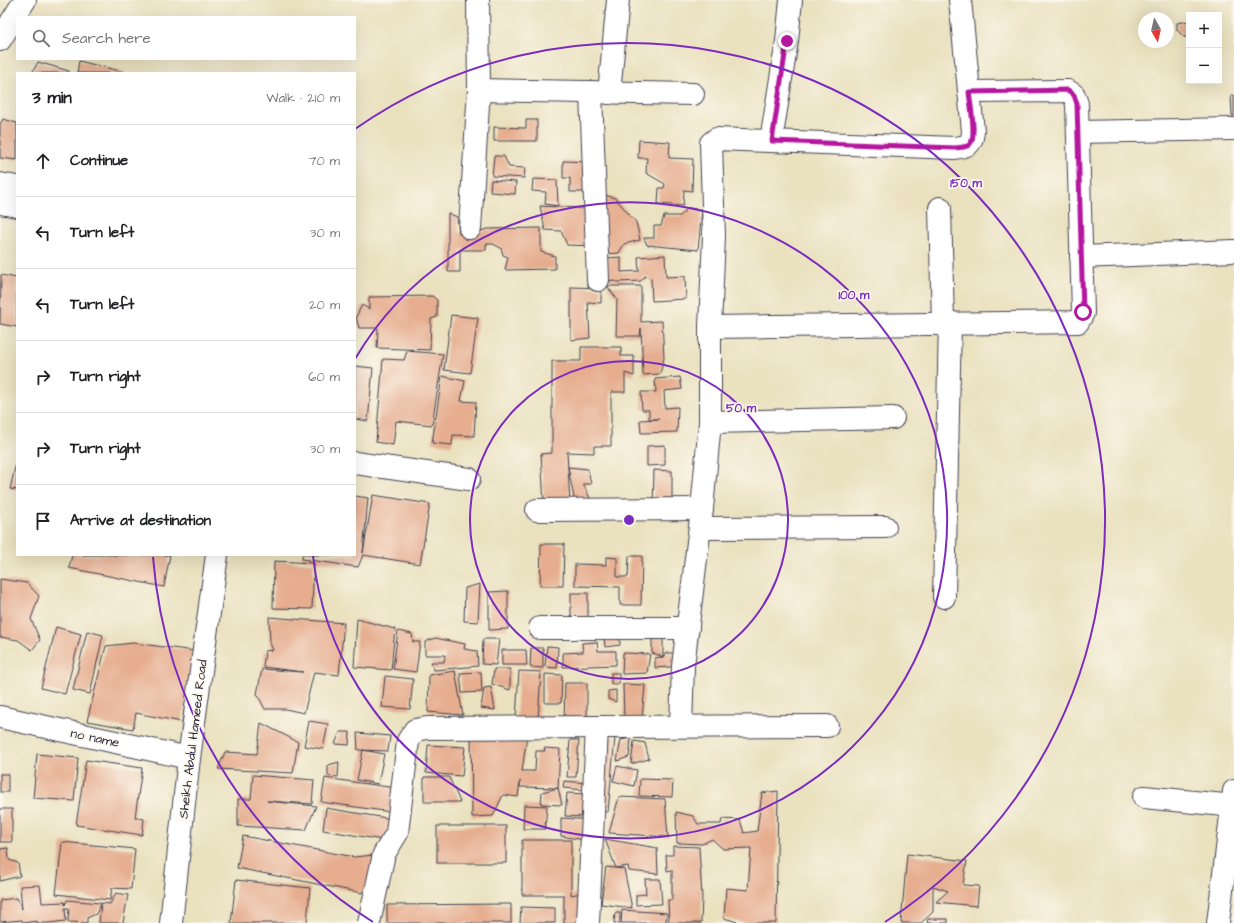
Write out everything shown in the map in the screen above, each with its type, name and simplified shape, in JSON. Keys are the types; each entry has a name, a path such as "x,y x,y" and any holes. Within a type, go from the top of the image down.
{"street":[{"path":"0,40 25,0"},
{"path":"470,228 479,90 478,0"},
{"path":"598,280 600,92 618,0"},
{"path":"772,141 787,41 791,0"},
{"path":"681,726 683,666 701,519 710,422 710,326 714,236 711,143 716,139 955,148 967,146 972,141 973,131 960,0"},
{"path":"479,90 693,94"},
{"path":"710,326 947,322 1078,322 1083,312 1077,104 1074,95 1068,90 969,92"},
{"path":"1078,132 1234,130"},
{"path":"0,184 16,187"},
{"path":"0,203 16,206"},
{"path":"940,208 947,322 944,597"},
{"path":"1081,256 1234,251"},
{"path":"710,422 893,418"},
{"path":"356,463 469,479"},
{"path":"537,510 885,527"},
{"name":"Sheikh Abdul Hameed Road","path":"171,923 189,758 217,556"},
{"path":"540,628 688,628"},
{"name":"no name","path":"0,717 189,758"},
{"path":"369,923 384,854 397,833 408,741 415,730 597,726 826,726"},
{"path":"588,923 597,726"},
{"path":"1144,797 1233,801 1218,923"}],"building":[{"path":"1186,22 1186,37 1184,37 1177,30 1177,23"},
{"path":"79,61 124,72 77,72"},
{"path":"38,62 69,71 69,72 33,72"},
{"path":"1231,95 1234,95 1234,116 1232,116"},
{"path":"3,119 16,123 16,160 0,158 0,124"},
{"path":"526,120 537,120 537,141 494,141 494,127 526,128"},
{"path":"639,140 670,142 669,158 693,159 692,191 684,190 683,206 658,204 659,188 664,188 665,184 646,173 647,158 638,158"},
{"path":"494,156 504,156 509,167 525,168 524,178 492,176"},
{"path":"563,161 591,162 591,192 570,192 570,178 563,178"},
{"path":"533,179 557,180 558,206 545,204 546,192 532,191"},
{"path":"491,180 516,182 515,194 490,192"},
{"path":"602,194 615,198 636,222 640,240 624,244 619,253 608,254"},
{"path":"540,206 596,209 594,246 567,245 561,231 545,230"},
{"path":"688,208 702,210 698,250 647,245 644,238 654,238 654,226 661,226 664,216 680,216"},
{"path":"448,213 457,217 459,233 476,226 479,232 486,229 541,228 541,252 555,256 555,269 505,270 508,257 503,255 501,248 493,244 486,244 486,250 460,250 460,272 448,272"},
{"path":"665,255 666,277 685,276 686,299 652,301 651,278 645,276 641,281 618,282 608,280 607,258 621,257 621,272 639,271 638,257"},
{"path":"1,275 16,278 16,327 0,324"},
{"path":"607,286 641,286 641,322 662,321 664,358 660,374 643,375 641,328 640,336 616,336 617,299"},
{"path":"571,287 601,288 601,303 588,302 590,338 571,340"},
{"path":"432,296 437,300 437,317 431,319 430,350 377,348 378,328 359,328 356,317 362,305 369,309 369,297"},
{"path":"451,315 478,318 470,373 444,370"},
{"path":"581,347 621,347 621,356 634,356 634,376 625,373 625,392 611,392 611,446 594,446 594,453 567,452 570,503 544,504 541,454 552,453 552,361 581,361"},
{"path":"407,351 443,354 432,425 396,421 393,445 376,442 383,359 404,360"},
{"path":"356,366 373,368 368,421 356,419"},
{"path":"442,376 465,381 461,401 476,402 474,436 453,435 452,445 432,443"},
{"path":"680,377 682,389 664,391 665,408 678,407 677,432 641,433 640,420 659,419 649,419 649,410 642,410 641,392 656,392 655,379"},
{"path":"665,445 665,465 647,466 647,446"},
{"path":"16,463 16,490 10,489"},
{"path":"568,467 588,469 591,484 583,484 591,500 575,503"},
{"path":"654,470 672,471 672,509 653,509"},
{"path":"373,495 430,504 420,564 363,555 358,567 302,559 302,556 356,556 356,496 368,498 363,553"},
{"path":"541,544 564,544 563,586 540,586"},
{"path":"72,556 170,556 164,587 69,568"},
{"path":"629,556 642,556 641,605 620,605 620,587 575,586 575,564 606,565 606,557 617,558 617,577 628,577"},
{"path":"274,561 314,563 312,609 273,608"},
{"path":"0,579 27,583 39,596 31,619 40,640 32,650 18,640 0,637"},
{"path":"480,584 478,622 464,621 465,588"},
{"path":"508,591 508,629 489,630 489,592"},
{"path":"571,593 588,593 588,620 571,620"},
{"path":"269,617 344,623 339,675 314,672 304,713 285,709 265,709 257,694 262,669 303,672 263,667 265,651 273,650 270,643"},
{"path":"357,619 395,629 391,670 354,667"},
{"path":"56,627 81,634 65,694 41,688"},
{"path":"87,631 103,635 90,694 73,690"},
{"path":"398,631 412,634 413,642 420,642 416,672 393,669"},
{"path":"619,632 620,645 605,647 604,637"},
{"path":"652,632 663,632 663,657 652,653"},
{"path":"435,638 465,644 464,649 477,651 478,666 434,670 431,662 444,662 445,655 425,655 425,642"},
{"path":"483,639 499,639 496,665 482,664"},
{"path":"597,642 598,651 616,651 616,665 563,667 563,653 583,652 582,643"},
{"path":"133,643 195,651 182,722 136,713 133,729 87,721 106,646"},
{"path":"547,646 558,647 557,668 545,667"},
{"path":"531,648 543,648 543,668 530,667"},
{"path":"502,650 526,650 527,665 502,665"},
{"path":"623,653 650,654 647,673 622,674"},
{"path":"666,653 682,653 683,666 655,668 655,658 663,657"},
{"path":"494,669 510,669 510,690 492,684"},
{"path":"455,671 463,715 428,712 429,675"},
{"path":"519,671 541,672 538,720 516,718"},
{"path":"481,672 482,692 462,693 460,673"},
{"path":"611,673 619,673 619,684 611,684"},
{"path":"545,674 562,675 561,703 545,703"},
{"path":"385,676 413,679 410,709 382,707"},
{"path":"565,683 587,683 587,721 564,721"},
{"path":"623,684 645,685 642,719 624,718"},
{"path":"491,687 495,710 481,708 484,688"},
{"path":"616,690 616,702 608,699 608,691"},
{"path":"309,721 328,724 323,749 304,746"},
{"path":"261,723 298,742 293,773 218,769 225,752 257,754"},
{"path":"340,732 350,732 349,745 335,744"},
{"path":"357,733 390,736 388,751 358,750"},
{"path":"471,736 527,736 522,771 535,771 536,751 545,751 544,748 560,749 558,788 520,787 520,781 518,797 503,795 493,816 472,817"},
{"path":"603,736 615,737 608,812 596,811"},
{"path":"631,738 629,757 617,761 621,740"},
{"path":"570,740 579,740 576,777 567,777"},
{"path":"634,741 645,743 649,759 631,764"},
{"path":"428,745 465,747 462,776 426,773"},
{"path":"363,750 384,754 378,784 357,780"},
{"path":"37,754 78,758 74,801 33,798"},
{"path":"86,760 142,768 135,817 144,819 142,835 76,825"},
{"path":"339,762 338,777 328,776 328,765"},
{"path":"617,766 637,770 634,786 613,781"},
{"path":"0,774 8,774 8,792 0,792"},
{"path":"253,775 314,780 312,804 267,801 316,806 306,830 238,826 238,799 251,799"},
{"path":"424,777 449,777 460,802 424,802"},
{"path":"325,778 403,789 398,813 321,802"},
{"path":"640,779 673,780 672,797 639,796"},
{"path":"564,781 587,783 584,790 563,788"},
{"path":"558,788 562,805 541,804 542,792"},
{"path":"778,791 776,923 741,923 724,918 726,888 748,890 751,848 723,849 712,839 702,844 677,843 676,812 693,816 698,824 721,824 722,819 740,820 744,833 757,831 762,793"},
{"path":"567,793 585,794 583,817 565,816"},
{"path":"619,797 665,799 668,837 609,833"},
{"path":"524,805 547,806 545,829 523,829"},
{"path":"326,808 392,819 389,841 323,830"},
{"path":"0,809 12,809 12,842 0,842"},
{"path":"561,818 593,820 590,841 561,836"},
{"path":"437,826 506,826 506,863 437,863"},
{"path":"243,836 354,857 384,854 362,893 237,868"},
{"path":"605,839 657,848 658,874 629,871 628,866 616,868"},
{"path":"522,840 571,840 571,895 581,893 582,923 564,923 564,895 522,895"},
{"path":"62,842 135,849 131,889 112,888 110,900 56,894"},
{"path":"673,846 699,847 702,897 701,923 669,923 668,900 672,900 672,870 667,871 666,855 673,855"},
{"path":"8,848 9,860 18,863 20,876 0,881 0,849"},
{"path":"907,854 967,861 963,885 979,886 977,906 936,902 948,891 933,886 933,912 921,923 901,923"},
{"path":"606,867 624,869 632,908 601,904"},
{"path":"645,879 660,879 662,904 636,905 636,895 646,894"},
{"path":"236,880 310,888 307,923 231,923"},
{"path":"40,885 42,903 65,902 65,905 67,900 110,904 116,893 128,895 123,923 99,923 101,904 96,914 87,918 87,923 68,922 69,908 65,908 66,921 48,923 37,923 37,921 23,923 22,920 0,922 0,900 17,898 22,909 20,886"},
{"path":"511,904 511,923 387,923 387,905"},
{"path":"521,907 555,908 555,923 520,923"},
{"path":"622,910 667,913 666,923 621,923"},
{"path":"615,913 620,913 620,923 614,923"},
{"path":"928,919 948,919 948,923 927,923"}],"route":[{"path":"787,41 772,141 955,148 967,146 972,141 973,131 969,92 1068,90 1074,95 1077,104 1083,312"}]}
